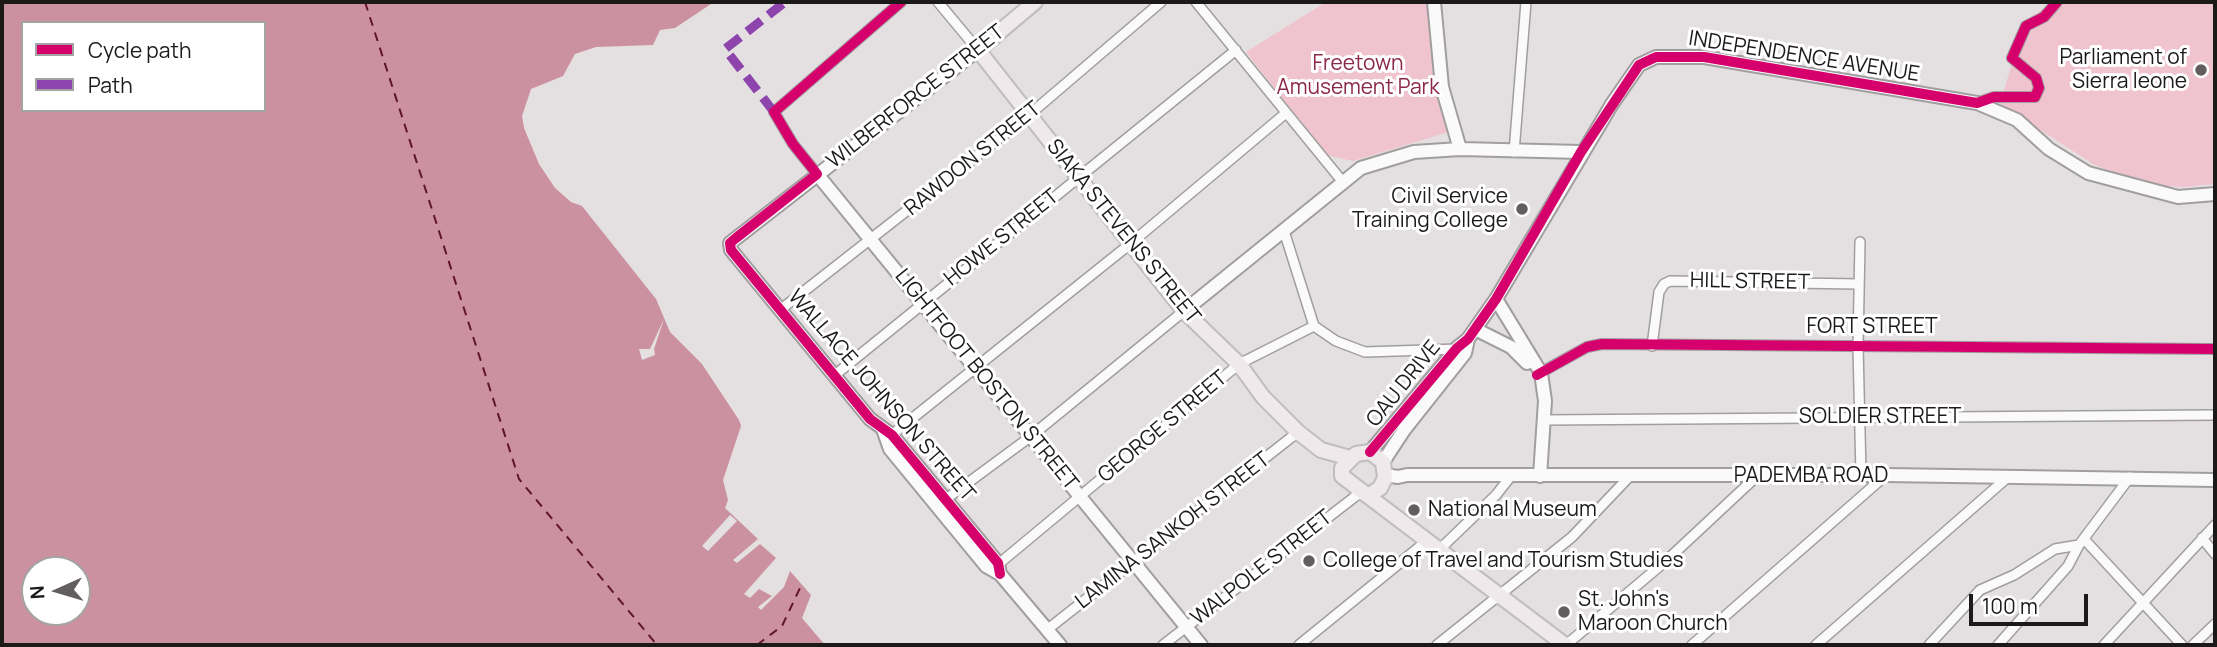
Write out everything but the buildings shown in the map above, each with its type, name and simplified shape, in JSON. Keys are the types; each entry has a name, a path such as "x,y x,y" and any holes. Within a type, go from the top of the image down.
{"main road":[{"name":"WILBERFORCE STREET","path":"978,50 1035,2"},
{"name":"SIAKA STEVENS STREET","path":"978,50 1184,312 1239,364 1263,397 1298,432 1321,450 1342,477"},
{"name":"SIAKA STEVENS STREET","path":"1321,450 1350,458"},
{"path":"1396,518 1383,476 1370,453 1350,458 1342,468 1342,477 1396,518 1500,594 1565,645"},
{"path":"1364,494 1383,476"}],"street":[{"name":"LIGHTFOOT BOSTON STREET","path":"901,2 774,112 793,144 817,174 1201,645"},
{"name":"SIAKA STEVENS STREET","path":"937,2 978,50"},
{"name":"RAWDON STREET","path":"780,310 1029,115 1161,2"},
{"path":"1196,2 1342,181"},
{"path":"1434,2 1442,87 1460,149"},
{"path":"1514,152 1526,2"},
{"name":"INDEPENDENCE AVENUE","path":"1472,334 1496,299 1581,152 1639,65 1656,57 1704,57 1977,103 1994,97 2035,97 2039,88 2036,78 2012,58 2026,26 2044,16 2057,2"},
{"name":"WILBERFORCE STREET","path":"730,243 978,50"},
{"name":"HOWE STREET","path":"835,374 1236,50"},
{"path":"1977,103 2017,120 2049,149 2088,173 2178,197 2215,194"},
{"path":"887,435 976,368 1130,244 1286,113"},
{"path":"942,502 1030,437 1361,168 1414,152 1460,149 1581,152"},
{"path":"1284,231 1314,326 1336,341 1378,354 1461,351"},
{"path":"1860,242 1858,346 1861,475"},
{"name":"WALLACE JOHNSON STREET","path":"730,243 731,250 780,310 1060,645"},
{"name":"HILL STREET","path":"1652,346 1660,292 1664,284 1670,281 1858,284"},
{"path":"1496,299 1540,375 1544,420 1540,476"},
{"name":"GEORGE STREET","path":"996,569 1080,495 1239,364 1314,326"},
{"path":"1472,334 1511,346 1540,375"},
{"name":"OAU DRIVE","path":"1383,476 1404,429 1472,334"},
{"name":"FORT STREET","path":"1540,375 1594,345 2215,349"},
{"name":"OAU DRIVE","path":"1370,453 1461,351"},
{"name":"SOLDIER STREET","path":"1544,420 2215,415"},
{"name":"LAMINA SANKOH STREET","path":"1048,629 1298,432"},
{"name":"PADEMBA ROAD","path":"1383,476 1397,484 1407,475 1886,475 2215,480"},
{"path":"1692,645 1886,475"},
{"path":"1440,549 1496,495 1511,476"},
{"path":"1565,645 1667,560 1756,476"},
{"path":"1437,645 1537,568 1572,537 1629,477"},
{"path":"1815,645 2008,477"},
{"path":"1998,645 2068,566 2081,542 2130,477"},
{"name":"WALPOLE STREET","path":"1163,645 1364,494"},
{"path":"2104,645 2215,525"},
{"path":"2202,538 2215,554"},
{"path":"1299,645 1428,540"},
{"path":"2081,542 2143,600 2182,645"},
{"path":"1929,645 1980,590 2014,575 2054,549 2081,542"},
{"path":"2193,645 2215,624"}],"green space":[{"name":"Freetown Amusement Park","path":"1326,2 1427,2 1433,73 1452,131 1353,161 1326,155 1246,52"},
{"path":"2053,2 2215,2 2215,184 2184,187 2144,185 2093,164 2000,104 2024,22"}],"shaded area":[{"path":"2,2 714,2 675,28 660,30 653,45 596,47 575,54 563,76 531,89 522,116 524,128 539,164 555,188 571,202 582,206 656,299 670,332 702,364 739,420 741,426 723,480 728,500 725,508 758,539 733,560 737,563 760,544 776,558 744,594 750,598 759,589 772,596 758,607 761,610 784,587 790,571 811,595 802,618 825,645 2,645"}],"pier":[{"path":"664,319 654,349 655,355 642,360 639,349 650,349"},
{"path":"730,515 737,521 708,551 702,546"}],"ferry route":[{"path":"365,2 519,479 657,645"},
{"path":"757,645 782,626 801,586"}],"marked path":[{"path":"774,112 725,49 785,2"}],"cycle path":[{"path":"901,2 774,112 793,144 817,174 730,243 731,250 870,419 892,435 902,447 998,563 1000,574"},
{"path":"1370,452 1457,348 1468,339 1496,299 1581,152 1639,65 1656,57 1704,57 1977,103 1994,97 2035,97 2039,88 2036,78 2012,58 2026,26 2044,17 2057,2"},
{"path":"1537,375 1587,347 1602,344 2215,349"}],"place":[{"name":"Parliament of Sierra leone","path":"2201,70"},
{"name":"Civil Service Training College","path":"1522,209"},
{"name":"National Museum","path":"1414,510"},
{"name":"College of Travel and Tourism Studies","path":"1309,561"},
{"name":"St. John's Maroon Church","path":"1564,612"}]}
